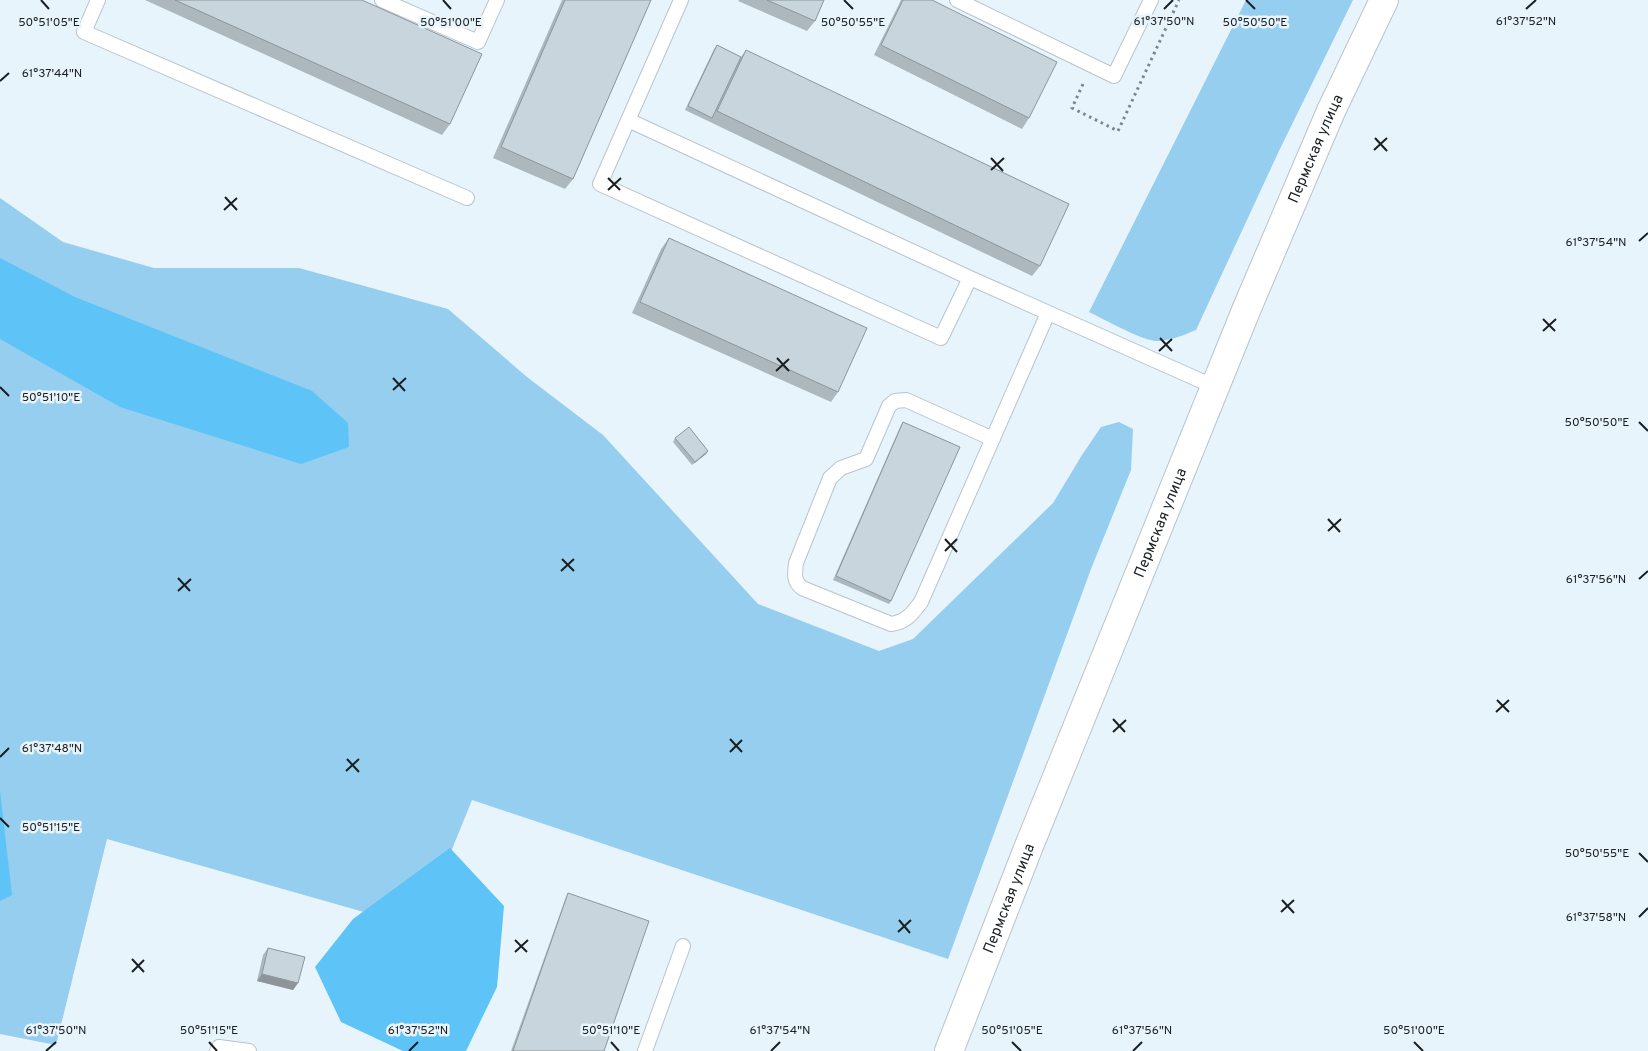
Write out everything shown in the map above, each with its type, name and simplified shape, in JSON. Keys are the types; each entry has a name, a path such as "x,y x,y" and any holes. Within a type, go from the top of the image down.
{"main road":[{"name":"Пермская улица","path":"949,1051 1030,842 1251,299 1331,110 1384,0"}],"lane":[{"path":"98,0 84,32 467,198"},
{"path":"382,0 478,42 496,0"},
{"path":"681,0 600,184 941,338 970,278"},
{"path":"957,0 1114,76 1150,0"},
{"path":"628,120 970,278 1215,387"},
{"path":"993,438 906,400 895,401 889,406 866,459 841,468 830,478 796,563 794,575 797,584 802,588 891,624 900,623 911,616 921,602 1048,313"},
{"path":"645,1051 683,946"},
{"path":"217,1051 220,1047 249,1051"}],"shaded area":[{"path":"1246,0 1353,0 1278,153 1196,330 1168,340 1158,341 1143,338 1089,312"},
{"path":"0,198 63,242 154,268 299,268 448,309 527,377 603,435 758,604 879,651 913,639 1053,503 1101,427 1119,422 1133,429 1131,470 1091,569 948,959 472,800 420,928 107,839 56,1045 0,1034"},
{"path":"0,258 75,297 312,391 348,423 349,447 301,464 120,407 0,339"},
{"path":"0,791 12,895 0,901"},
{"path":"450,848 504,906 497,987 466,1051 403,1051 341,1022 315,967 353,919"}],"building":[{"path":"175,0 362,0 482,54 450,124"},
{"path":"565,0 651,0 573,179 501,147"},
{"path":"767,0 824,0 815,21"},
{"path":"903,0 932,0 1057,62 1029,118 881,45"},
{"path":"717,45 741,57 712,118 688,106"},
{"path":"746,50 1069,204 1040,266 717,111"},
{"path":"669,238 867,328 838,392 640,302"},
{"path":"903,422 960,447 891,601 836,576"},
{"path":"689,427 708,451 695,462 675,438"},
{"path":"568,893 649,921 604,1051 513,1051"},
{"path":"268,948 305,957 298,983 262,974"}]}
